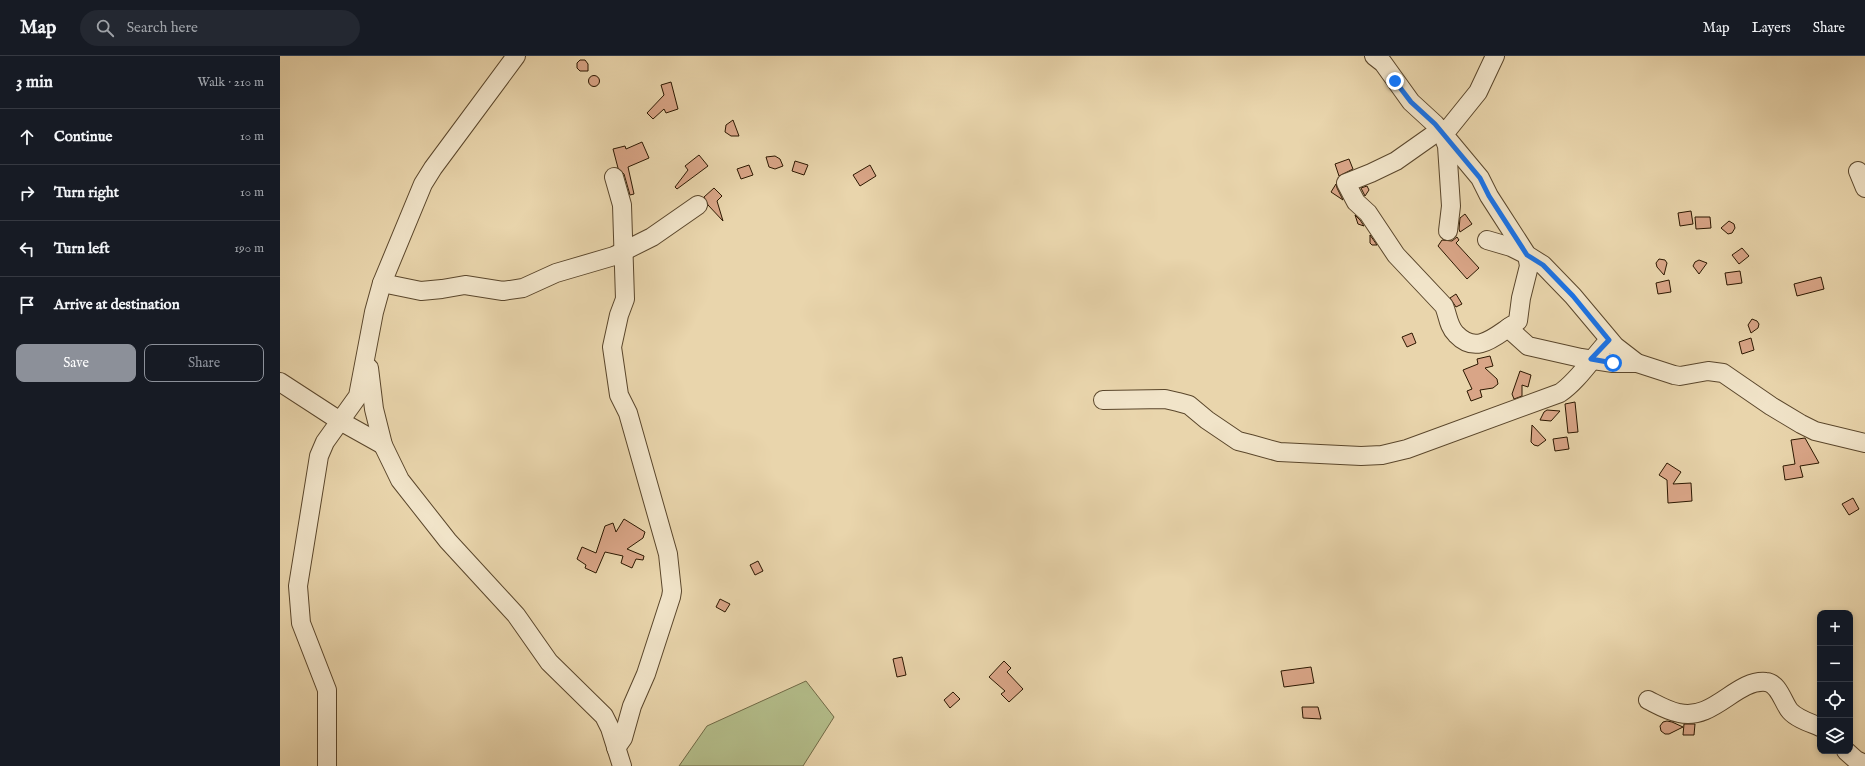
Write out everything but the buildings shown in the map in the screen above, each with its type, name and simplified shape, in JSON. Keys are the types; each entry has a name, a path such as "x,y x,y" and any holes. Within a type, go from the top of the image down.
{"street":[{"path":"327,766 327,690 301,624 298,586 319,456 325,442 358,396 374,312 382,283 427,176 516,56"},
{"path":"1374,56 1383,63 1411,102 1435,124 1440,130 1480,178 1489,196 1527,255 1530,266 1521,298 1518,321 1492,340 1485,343 1472,344 1456,334 1446,316 1444,306 1396,256 1368,213 1356,202 1346,183 1396,161 1440,130 1449,128 1478,92 1495,56"},
{"path":"1440,130 1447,146 1448,154 1451,206 1448,231"},
{"path":"1858,171 1865,188"},
{"path":"614,177 622,205 625,299 619,315 612,347 616,384 619,395 628,413 668,554 672,591 646,674 632,706 623,738 616,748"},
{"path":"382,283 421,291 465,285 503,291 523,288 556,273 623,251 661,231 698,205"},
{"path":"1487,240 1511,247 1543,265 1573,296 1609,340 1637,363"},
{"path":"1508,328 1528,346 1551,352 1613,363 1637,363 1680,376 1708,371 1723,374 1771,406 1815,431 1865,443"},
{"path":"1103,400 1165,399 1189,405 1207,420 1238,441 1279,452 1301,454 1382,455 1417,446 1560,393 1577,379 1591,359 1609,340"},
{"path":"369,343 370,379 374,409 383,445 400,480 448,541 516,615 549,662 604,716 610,728 622,766"},
{"path":"280,382 340,421 383,445"},
{"path":"1648,700 1672,711 1690,714 1716,706 1744,687 1755,683 1767,682 1772,684 1777,689 1792,713 1817,726"},
{"path":"1849,754 1856,760 1865,764"}],"green space":[{"path":"806,681 834,717 803,766 679,766 707,726"}],"route":[{"path":"1395,81 1411,102 1435,124 1480,178 1489,196 1527,255 1543,265 1560,282 1609,340 1591,359 1613,363"}]}
